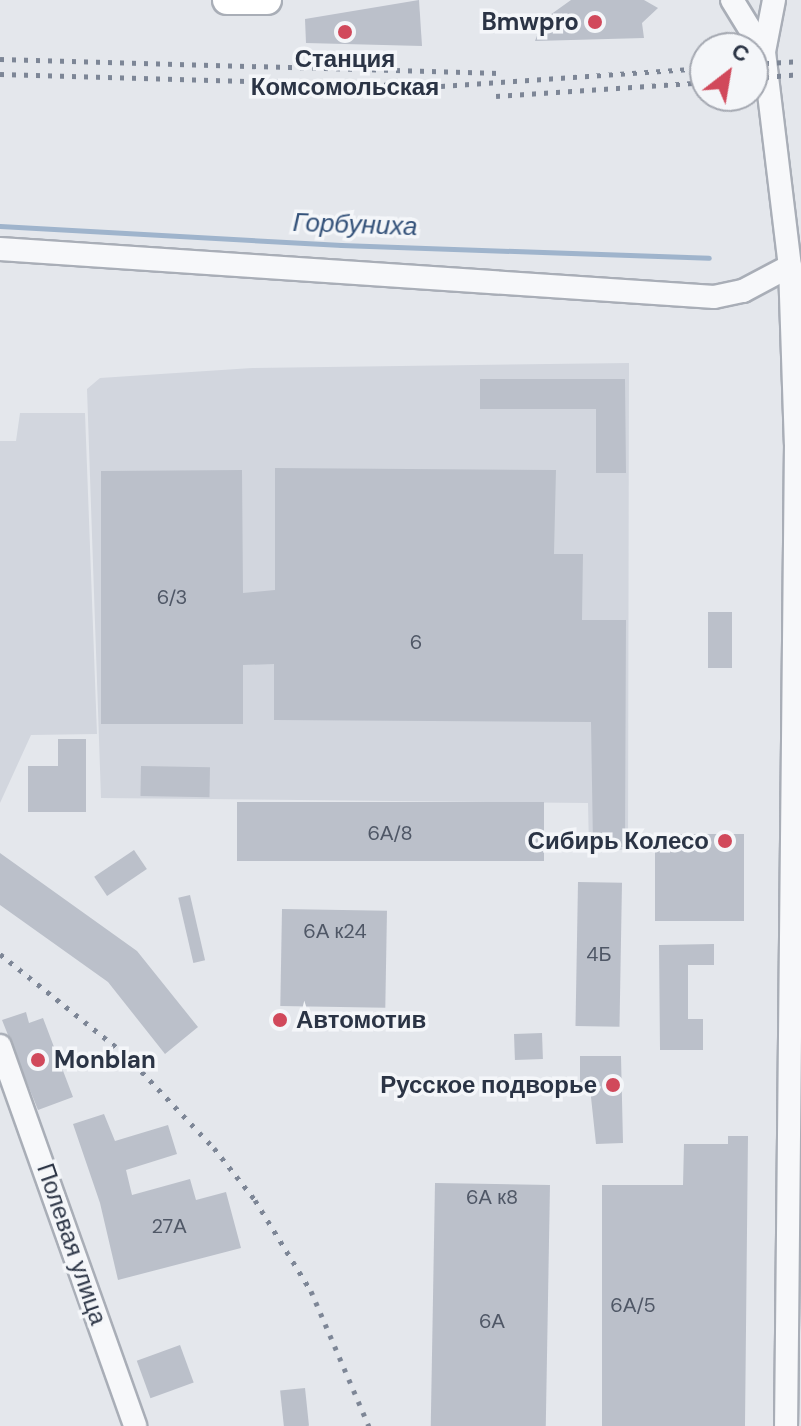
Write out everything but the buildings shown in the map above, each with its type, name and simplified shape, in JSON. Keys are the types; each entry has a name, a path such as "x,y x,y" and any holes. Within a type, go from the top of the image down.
{"main road":[{"path":"227,0 267,0"}],"street":[{"path":"732,0 752,32"},
{"path":"768,32 774,0"},
{"path":"769,93 790,266 796,444 796,719 786,1426"},
{"path":"0,249 714,297 743,291 790,266"},
{"name":"Полевая улица","path":"4,1054 135,1426"}],"shaded area":[{"path":"629,363 628,850 589,849 588,803 101,798 87,389 100,378 252,368"},
{"path":"20,413 85,413 97,734 31,735 0,803 0,441 16,441"}],"waterway":[{"name":"Горбуниха","path":"0,226 341,245 709,258"}],"railway":[{"path":"0,59 500,73"},
{"path":"769,63 801,61"},
{"path":"0,74 441,86 689,69"},
{"path":"769,77 801,74"},
{"path":"496,96 689,83"},
{"path":"0,954 125,1054 214,1148 255,1200 311,1291 369,1426"}],"place":[{"name":"Bmwpro","path":"595,22"},
{"name":"Станция Комсомольская","path":"345,32"},
{"name":"Сибирь Колесо","path":"725,841"},
{"name":"Автомотив","path":"280,1020"},
{"name":"Monblan","path":"38,1060"},
{"name":"Русское подворье","path":"613,1085"}]}
